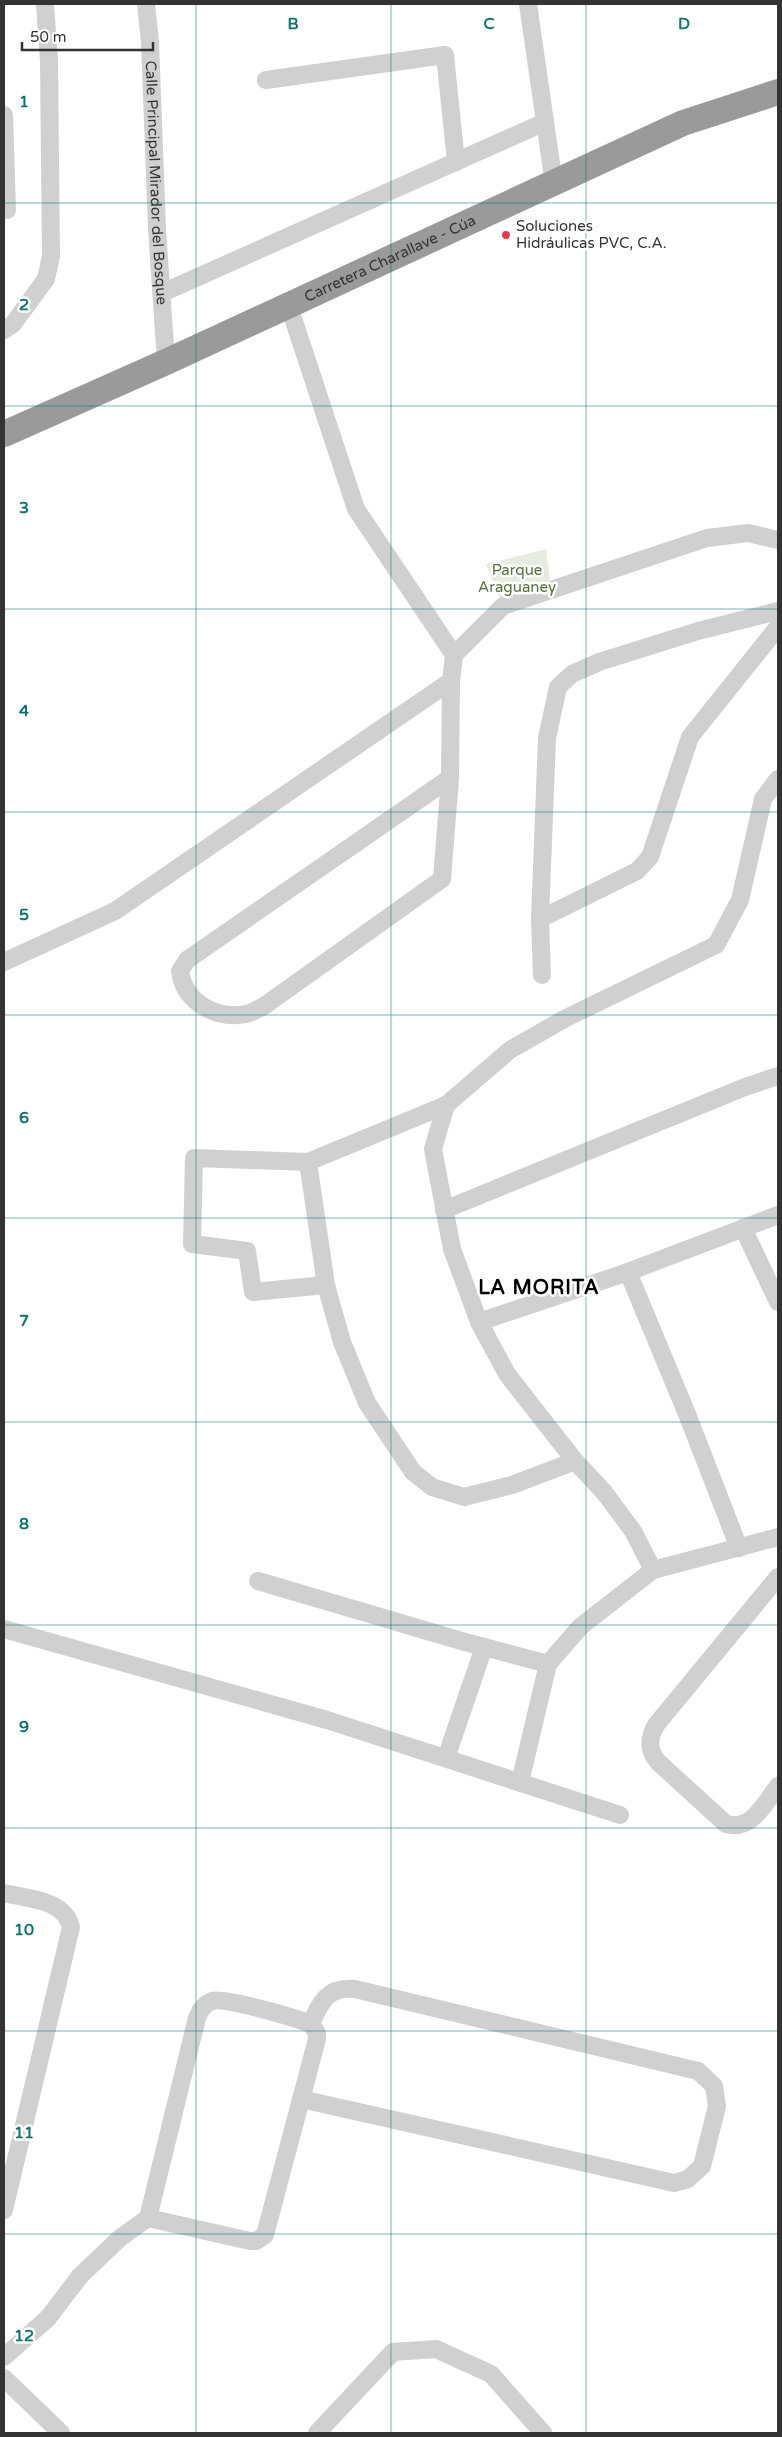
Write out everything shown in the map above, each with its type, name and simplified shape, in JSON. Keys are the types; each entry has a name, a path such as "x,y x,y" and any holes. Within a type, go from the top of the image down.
{"highway":[{"name":"Carretera Charallave - Cúa","path":"4,434 289,306 554,184 683,122 778,92"}],"street":[{"path":"4,330 13,324 46,279 51,256 49,62 45,4"},
{"name":"Calle Principal Mirador del Bosque","path":"146,4 150,42 166,362"},
{"path":"528,4 554,184"},
{"path":"266,80 445,55 456,162"},
{"path":"4,115 6,210"},
{"path":"162,293 545,122"},
{"path":"289,306 356,509 454,655"},
{"path":"450,778 187,960 180,971 187,992 207,1009 224,1014 249,1014 264,1006 442,879 450,778 451,681 454,655 503,606 707,538 748,533 778,540"},
{"path":"542,975 540,919 547,738 558,687 572,674 599,662 698,631 778,611"},
{"path":"540,919 637,870 650,857 690,738 778,627"},
{"path":"4,962 114,910 451,681"},
{"path":"326,1286 253,1292 247,1251 192,1244 194,1158 308,1162 446,1105 510,1050 566,1018 716,945 740,900 763,799 778,779"},
{"path":"444,1210 745,1087 778,1076"},
{"path":"446,1105 433,1149 452,1248 479,1322 507,1374 575,1460 604,1492 633,1531 653,1570"},
{"path":"308,1162 326,1286 342,1342 367,1403 413,1472 432,1487 464,1498 512,1485 575,1460"},
{"path":"479,1322 628,1272 778,1215"},
{"path":"743,1228 778,1302"},
{"path":"628,1272 687,1414 739,1548"},
{"path":"520,1782 548,1664 580,1627 653,1570 778,1537"},
{"path":"778,1577 656,1725 650,1740 653,1756 658,1762 726,1824 739,1826 750,1822 778,1786"},
{"path":"258,1580 548,1664"},
{"path":"4,1629 326,1720 620,1814"},
{"path":"446,1758 484,1647"},
{"path":"4,1893 60,1908 69,1919 71,1927 4,2210"},
{"path":"301,2099 674,2182 688,2179 702,2166 718,2106 714,2086 710,2080 698,2071 355,1988 341,1989 327,1995 321,2001 310,2024"},
{"path":"4,2356 48,2318 80,2276 120,2238 148,2218 200,2011 211,2002 226,2001 310,2024 317,2033 317,2039 268,2230 261,2238 250,2241 148,2218"},
{"path":"317,2433 393,2352 436,2349 491,2374 542,2433"},
{"path":"4,2378 61,2433"}],"green space":[{"name":"Parque Araguaney","path":"546,549 551,590 503,606 486,564"}],"place":[{"name":"Soluciones Hidráulicas PVC, C.A.","path":"506,235"}],"district":[{"name":"LA MORITA","path":"539,1287"}]}
